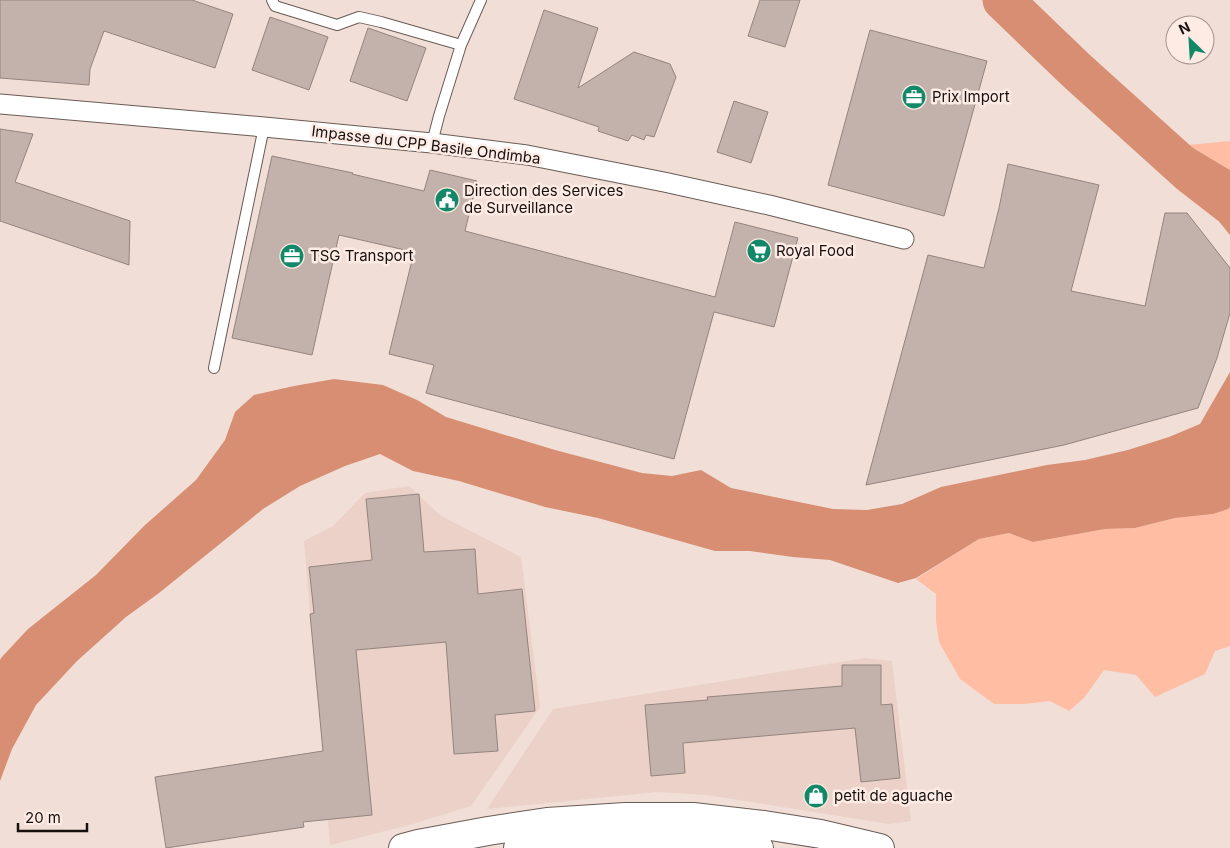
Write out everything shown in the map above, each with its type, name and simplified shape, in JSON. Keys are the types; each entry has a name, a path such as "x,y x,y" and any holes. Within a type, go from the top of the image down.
{"main road":[{"path":"403,848 488,830 547,822 625,817 693,817 821,834 880,848"},
{"path":"518,848 596,840 655,839 727,843 759,848"}],"street":[{"name":"Impasse du CPP Basile Ondimba","path":"0,104 432,143 527,155 768,205 904,239"}],"lane":[{"path":"272,0 275,6 337,25 359,17 461,45"},
{"path":"432,143 461,45 481,0"},
{"path":"214,368 264,127"}],"shaded area":[{"path":"1230,141 1230,170 1188,145"},
{"path":"1188,145 1230,170 1230,235 1208,208 1189,196 1176,184"},
{"path":"1230,372 1230,507 1228,509 1213,514 1175,518 1135,528 1105,529 1033,542 1009,533 979,539 916,578 898,583 830,560 750,551 715,551 598,518 545,507 459,481 413,471 380,454 345,466 300,486 263,509 159,593 126,617 77,661 36,705 12,749 0,781 1,658 28,629 96,575 144,526 196,480 225,440 235,412 254,395 334,379 383,385 417,400 446,417 555,450 642,473 672,476 701,470 731,488 833,509 867,510 902,504 941,487 1047,465 1085,460 1128,450 1169,437 1200,424"},
{"path":"409,486 441,516 521,557 540,707 471,806 413,824 330,845 304,541 333,526 365,493"},
{"path":"1230,507 1230,646 1215,651 1205,674 1155,697 1136,675 1104,670 1084,698 1069,711 1050,701 1025,704 994,704 960,679 939,642 936,621 936,594 916,579 979,539 1009,533 1033,542 1105,529 1135,528 1175,518 1213,514"},
{"path":"865,658 892,661 911,821 889,824 708,795 657,792 487,809 553,709"}],"building":[{"path":"0,0 192,0 233,14 215,68 104,31 90,69 89,85 0,78"},
{"path":"760,0 800,0 785,47 748,36"},
{"path":"544,10 598,28 578,88 634,52 670,64 676,77 654,137 646,135 644,140 632,135 628,141 598,131 599,127 514,99"},
{"path":"270,17 328,37 309,90 252,70"},
{"path":"368,28 426,48 407,101 350,81"},
{"name":"Prix Import","path":"870,30 987,61 944,216 828,185"},
{"path":"734,101 768,112 751,163 717,152"},
{"path":"0,129 33,134 15,182 130,221 129,265 0,221"},
{"path":"272,156 353,173 424,191 430,170 477,181 465,231 715,297 735,222 798,238 774,327 714,312 674,459 426,393 434,365 389,354 414,252 339,235 312,355 232,338"},
{"path":"1008,164 1099,185 1071,291 1145,306 1165,213 1187,213 1230,268 1230,313 1217,358 1198,408 1064,445 866,485 928,255 984,268"},
{"path":"419,494 424,552 475,549 478,594 522,589 535,711 495,715 498,751 454,754 446,642 356,650 372,815 303,822 304,827 166,848 155,777 323,751 310,614 314,613 309,567 372,560 366,499"},
{"path":"842,665 881,665 881,705 892,704 900,778 861,782 855,728 683,743 685,773 651,776 645,705 708,700 707,697 842,686"}],"waterway":[{"path":"1003,0 1077,71 1190,173 1230,204"}],"place":[{"name":"Prix Import","path":"914,97"},
{"name":"Direction des Services de Surveillance","path":"447,200"},
{"name":"Royal Food","path":"759,251"},
{"name":"TSG Transport","path":"292,256"},
{"name":"petit de aguache","path":"816,796"}]}
